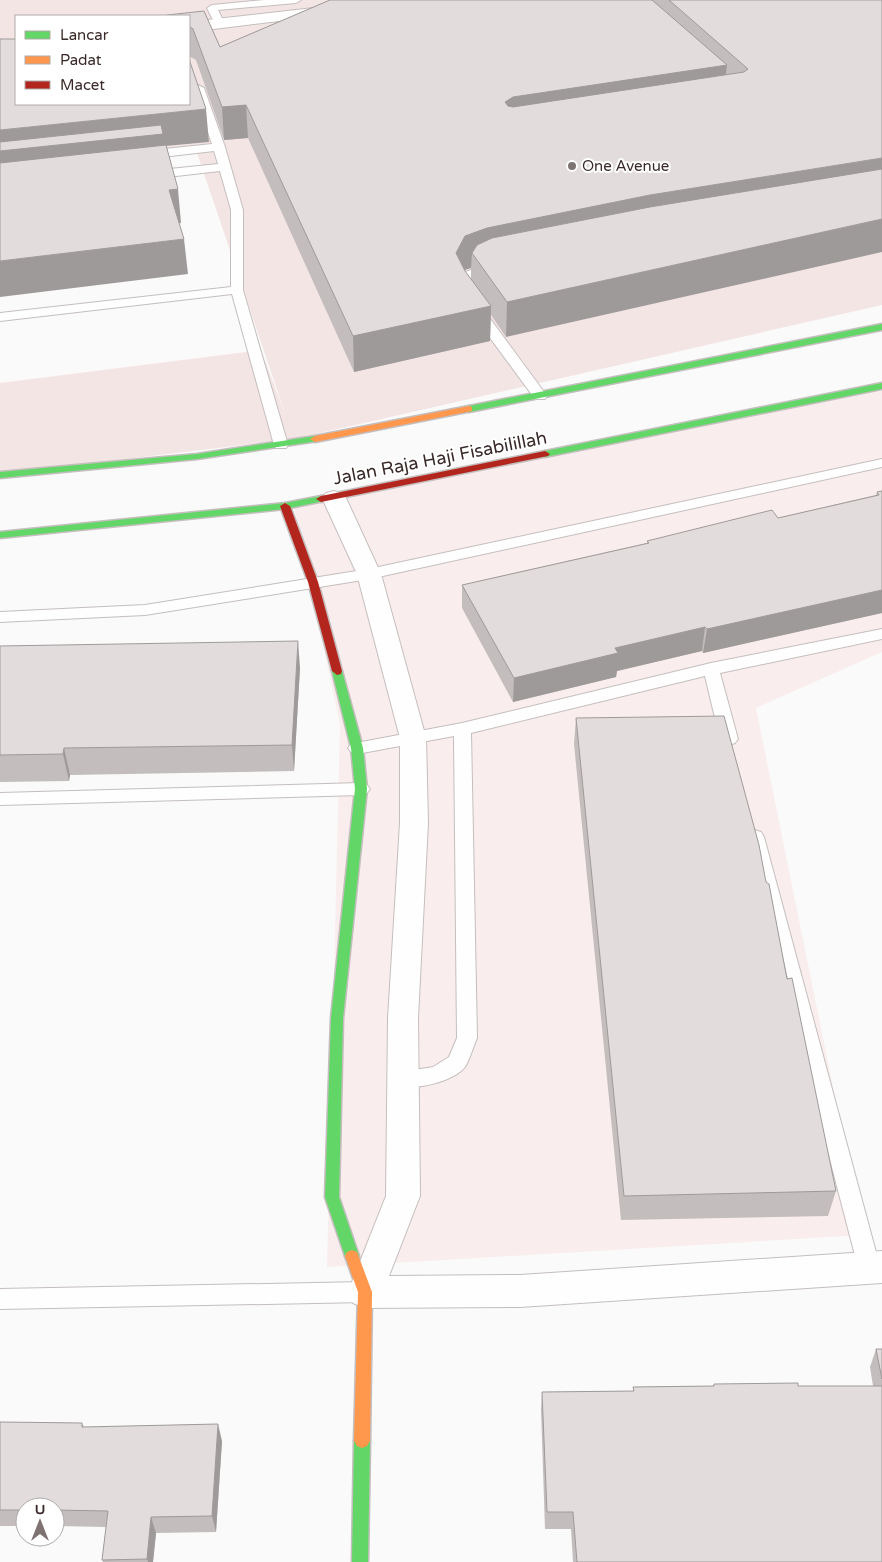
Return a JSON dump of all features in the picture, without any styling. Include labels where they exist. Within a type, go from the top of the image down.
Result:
[{"type":"main road","points":[[0,474],[109,466],[281,445],[540,396],[882,327]]},
{"type":"main road","name":"Jalan Raja Haji Fisabilillah","points":[[0,535],[285,506],[334,498],[882,386]]},
{"type":"main road","points":[[285,506],[313,582],[357,748],[361,789],[338,1018],[332,1197],[365,1292],[360,1562]]},
{"type":"street","points":[[190,27],[351,9]]},
{"type":"street","points":[[334,498],[368,574],[413,738],[414,823],[403,1018],[403,1196],[365,1292],[520,1291],[876,1267]]},
{"type":"lane","points":[[220,24],[212,8],[296,0]]},
{"type":"lane","points":[[195,78],[219,147],[237,210],[237,290],[281,445]]},
{"type":"lane","points":[[131,156],[219,147]]},
{"type":"lane","points":[[137,176],[224,167]]},
{"type":"lane","points":[[506,264],[487,268],[470,276],[463,287],[471,302],[540,396]]},
{"type":"lane","points":[[0,316],[237,290]]},
{"type":"lane","points":[[0,617],[145,610],[368,574],[882,464]]},
{"type":"lane","points":[[357,748],[462,730],[711,670],[882,634]]},
{"type":"lane","points":[[711,670],[734,756]]},
{"type":"lane","points":[[403,1079],[437,1075],[457,1062],[467,1038],[462,730]]},
{"type":"lane","points":[[0,799],[361,789]]},
{"type":"lane","points":[[752,824],[876,1267]]},
{"type":"lane","points":[[0,1298],[365,1292]]},
{"type":"shaded area","name":"One Avenue","points":[[0,0],[882,0],[882,305],[294,439],[0,474],[0,383],[261,350],[286,416],[195,147],[0,167]]},
{"type":"shaded area","points":[[882,391],[882,652],[756,708],[863,1235],[327,1267],[340,725],[293,502]]},
{"type":"building","name":"One Avenue","points":[[330,0],[652,0],[727,65],[513,97],[505,102],[508,106],[513,107],[744,72],[748,69],[669,0],[882,0],[882,158],[650,195],[487,228],[465,236],[456,253],[465,271],[491,306],[353,336],[246,105],[222,107],[193,29],[190,27],[190,15],[167,15],[204,11],[220,47]]},
{"type":"building","points":[[0,39],[15,39],[15,105],[190,105],[190,62],[206,109],[0,130]]},
{"type":"building","points":[[161,125],[163,134],[0,151],[0,142]]},
{"type":"building","points":[[166,145],[178,189],[169,190],[184,239],[0,261],[0,163]]},
{"type":"building","points":[[882,169],[882,219],[507,302],[472,253],[477,245],[492,238],[650,207]]},
{"type":"building","points":[[882,491],[882,590],[615,648],[618,653],[514,678],[462,585],[649,543],[647,541],[772,510],[778,518],[879,495],[877,492]]},
{"type":"building","points":[[298,641],[292,745],[64,748],[63,754],[0,755],[0,646]]},
{"type":"building","points":[[724,716],[759,845],[766,882],[769,884],[787,979],[792,978],[836,1191],[624,1196],[576,718]]},
{"type":"building","points":[[876,1349],[882,1349],[882,1379]]},
{"type":"building","points":[[798,1383],[798,1386],[882,1386],[882,1562],[577,1562],[573,1512],[547,1512],[542,1392],[634,1391],[633,1387]]},
{"type":"building","points":[[0,1422],[82,1423],[82,1427],[218,1424],[212,1516],[151,1517],[147,1559],[102,1560],[108,1511],[65,1510],[65,1497],[15,1497],[15,1510],[0,1510]]},
{"type":"traffic: fast","points":[[469,409],[882,327]]},
{"type":"traffic: fast","points":[[545,454],[882,386]]},
{"type":"traffic: fast","points":[[0,475],[197,456],[315,439]]},
{"type":"traffic: fast","points":[[0,535],[285,506],[321,499]]},
{"type":"traffic: fast","points":[[337,671],[357,748],[361,789],[337,1018],[332,1197],[352,1256]]},
{"type":"traffic: fast","points":[[360,1562],[362,1441]]},
{"type":"traffic: slow","points":[[315,439],[469,409]]},
{"type":"traffic: slow","points":[[352,1256],[365,1292],[362,1441]]},
{"type":"traffic: jam","points":[[321,499],[545,454]]},
{"type":"traffic: jam","points":[[285,506],[313,582],[337,671]]},
{"type":"place","name":"One Avenue","points":[[572,166]]}]
